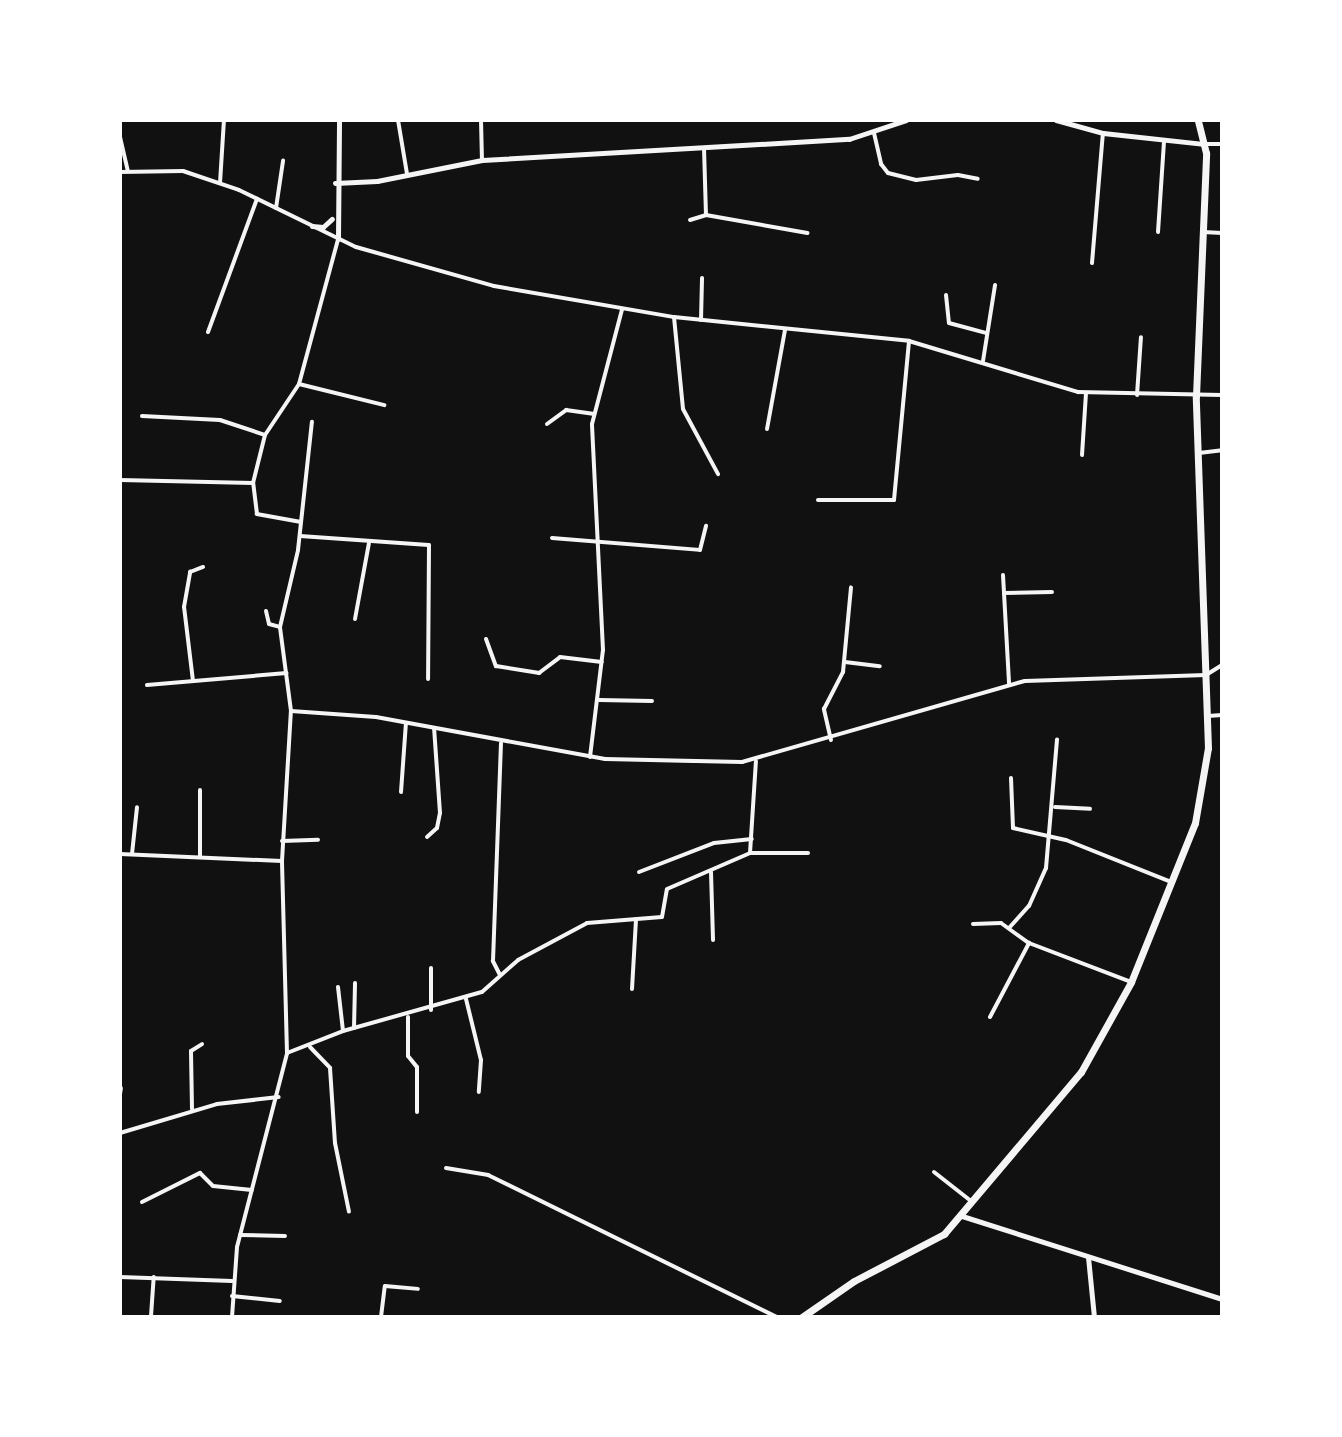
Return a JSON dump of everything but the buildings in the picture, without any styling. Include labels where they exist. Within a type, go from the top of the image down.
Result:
[{"type":"main road","points":[[802,1317],[854,1281],[937,1239],[962,1216],[1087,1063],[1131,982],[1173,883],[1205,785],[1207,716],[1196,396],[1205,144],[1198,120]]},
{"type":"street","points":[[220,183],[224,120]]},
{"type":"street","points":[[301,522],[257,514],[253,483],[265,435],[299,384],[338,238],[334,214],[334,183],[339,120]]},
{"type":"street","points":[[398,120],[407,174]]},
{"type":"street","points":[[481,120],[483,159]]},
{"type":"street","points":[[334,183],[407,174],[483,159],[704,148],[874,133],[906,120]]},
{"type":"street","points":[[1056,120],[1103,132],[1164,141],[1222,144]]},
{"type":"street","points":[[1092,263],[1103,132]]},
{"type":"street","points":[[874,133],[881,164],[888,173],[916,180],[958,175],[978,179]]},
{"type":"street","points":[[120,137],[128,171]]},
{"type":"street","points":[[1158,232],[1164,141]]},
{"type":"street","points":[[704,148],[706,215]]},
{"type":"street","points":[[276,208],[283,161]]},
{"type":"street","points":[[120,172],[176,170],[220,183],[338,238],[455,277],[674,317],[909,341],[1086,393],[1222,395]]},
{"type":"street","points":[[208,332],[257,199]]},
{"type":"street","points":[[312,226],[327,226],[334,214]]},
{"type":"street","points":[[690,220],[706,215],[807,233]]},
{"type":"street","points":[[1203,232],[1222,233]]},
{"type":"street","points":[[701,320],[702,278]]},
{"type":"street","points":[[983,361],[996,285]]},
{"type":"street","points":[[946,295],[947,321],[987,333]]},
{"type":"street","points":[[590,757],[602,662],[593,414],[622,309]]},
{"type":"street","points":[[674,317],[683,409],[718,474]]},
{"type":"street","points":[[767,429],[785,330]]},
{"type":"street","points":[[1137,395],[1141,337]]},
{"type":"street","points":[[818,500],[894,500],[909,341]]},
{"type":"street","points":[[299,384],[384,405]]},
{"type":"street","points":[[1082,455],[1086,393]]},
{"type":"street","points":[[548,424],[566,410],[593,414]]},
{"type":"street","points":[[142,416],[220,420],[265,435]]},
{"type":"street","points":[[232,1317],[232,1281],[240,1235],[279,1097],[287,1053],[282,841],[291,711],[280,627],[300,536],[312,423]]},
{"type":"street","points":[[1198,453],[1222,450]]},
{"type":"street","points":[[120,480],[253,483]]},
{"type":"street","points":[[552,538],[700,550],[706,526]]},
{"type":"street","points":[[300,536],[369,543],[424,543],[432,549],[428,680]]},
{"type":"street","points":[[355,620],[369,543]]},
{"type":"street","points":[[193,681],[184,607],[190,572],[202,567]]},
{"type":"street","points":[[1003,575],[1010,684]]},
{"type":"street","points":[[831,740],[825,700],[845,662],[851,587]]},
{"type":"street","points":[[1004,593],[1052,592]]},
{"type":"street","points":[[266,611],[269,624],[280,627]]},
{"type":"street","points":[[486,639],[496,666],[539,673],[560,657],[602,662]]},
{"type":"street","points":[[845,662],[880,666]]},
{"type":"street","points":[[291,711],[339,712],[501,743],[590,757],[756,761],[1010,684],[1053,677],[1206,675],[1222,665]]},
{"type":"street","points":[[147,685],[285,673]]},
{"type":"street","points":[[599,700],[652,701]]},
{"type":"street","points":[[1207,716],[1222,715]]},
{"type":"street","points":[[401,792],[406,723]]},
{"type":"street","points":[[427,837],[437,828],[441,813],[434,729]]},
{"type":"street","points":[[1009,928],[1040,885],[1052,836],[1057,739]]},
{"type":"street","points":[[500,975],[494,960],[501,743]]},
{"type":"street","points":[[750,853],[756,761]]},
{"type":"street","points":[[1011,778],[1011,824],[1052,836],[1173,883]]},
{"type":"street","points":[[200,790],[200,856]]},
{"type":"street","points":[[132,855],[137,807]]},
{"type":"street","points":[[1055,807],[1090,809]]},
{"type":"street","points":[[639,872],[714,843],[752,839]]},
{"type":"street","points":[[282,841],[318,840]]},
{"type":"street","points":[[287,1053],[310,1047],[343,1031],[408,1017],[466,999],[576,928],[662,917],[667,889],[711,872],[750,853],[808,853]]},
{"type":"street","points":[[120,854],[282,861]]},
{"type":"street","points":[[711,872],[713,940]]},
{"type":"street","points":[[632,989],[636,919]]},
{"type":"street","points":[[973,924],[995,921],[1029,943],[1131,982]]},
{"type":"street","points":[[990,1017],[1029,943]]},
{"type":"street","points":[[431,968],[431,1010]]},
{"type":"street","points":[[354,1028],[356,983]]},
{"type":"street","points":[[338,987],[343,1031]]},
{"type":"street","points":[[466,999],[481,1060],[479,1092]]},
{"type":"street","points":[[408,1017],[408,1056],[417,1067],[417,1113]]},
{"type":"street","points":[[192,1109],[191,1051],[202,1044]]},
{"type":"street","points":[[310,1047],[331,1073],[335,1143],[349,1212]]},
{"type":"street","points":[[120,1134],[192,1109],[279,1097]]},
{"type":"street","points":[[446,1168],[488,1175],[777,1317]]},
{"type":"street","points":[[934,1172],[972,1202]]},
{"type":"street","points":[[142,1202],[200,1173],[213,1186],[252,1190]]},
{"type":"street","points":[[962,1216],[1222,1299]]},
{"type":"street","points":[[240,1235],[285,1236]]},
{"type":"street","points":[[1088,1257],[1094,1317]]},
{"type":"street","points":[[120,1277],[232,1281]]},
{"type":"street","points":[[151,1316],[154,1277]]},
{"type":"street","points":[[381,1317],[385,1286],[418,1289]]},
{"type":"street","points":[[232,1296],[280,1301]]}]
